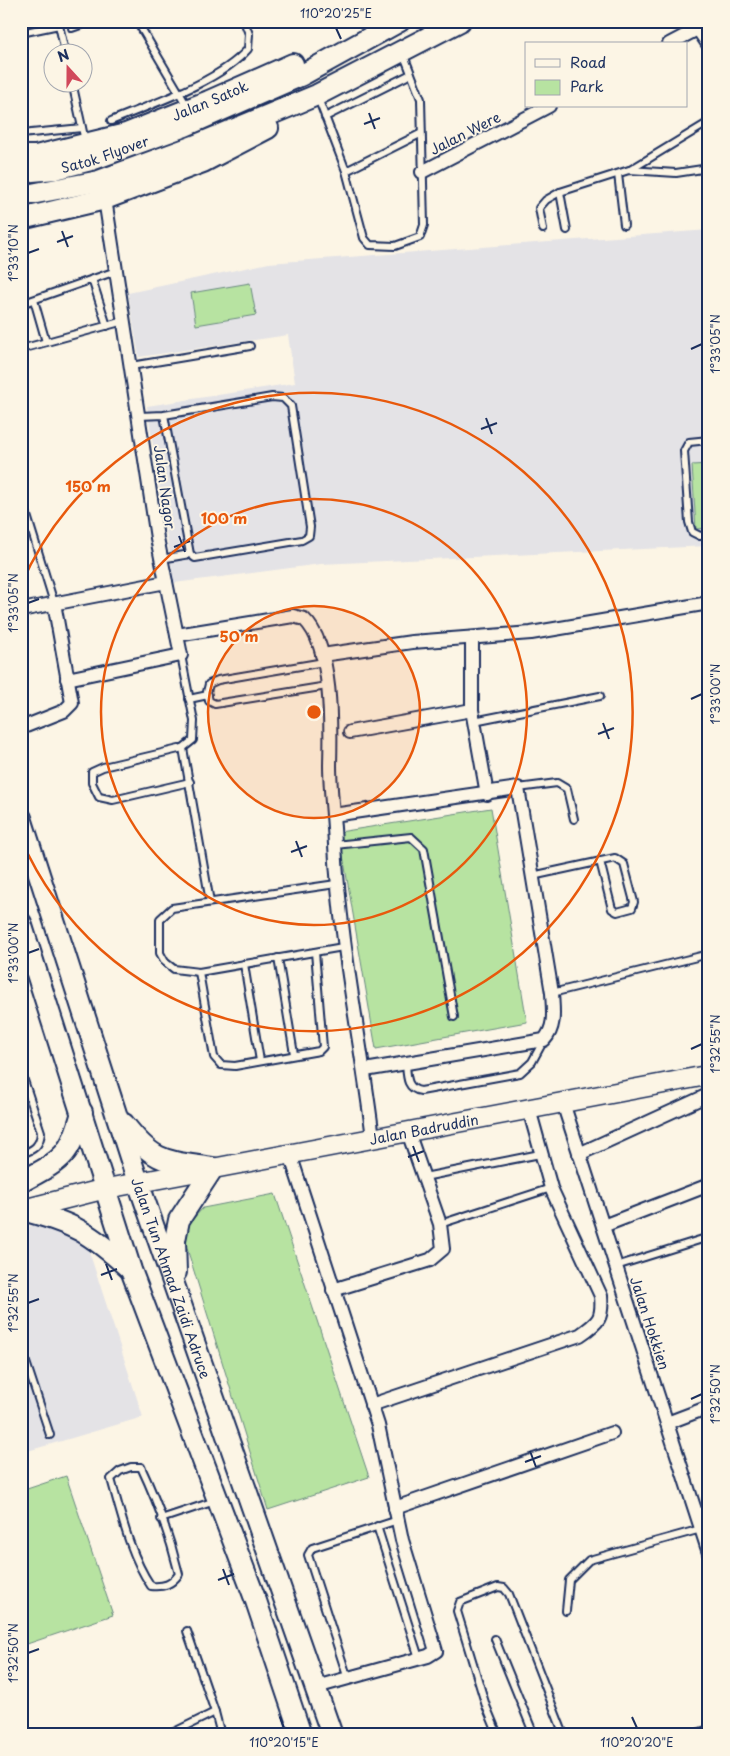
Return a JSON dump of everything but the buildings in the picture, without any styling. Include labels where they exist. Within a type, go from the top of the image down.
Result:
[{"type":"main road","name":"Jalan Satok","points":[[21,156],[36,156],[84,136],[126,134],[390,21]]},
{"type":"main road","name":"Jalan Satok","points":[[185,109],[302,75],[400,21]]},
{"type":"main road","points":[[21,196],[99,181],[194,146],[317,94],[460,21]]},
{"type":"main road","points":[[21,219],[105,199],[203,162],[268,128],[317,94]]},
{"type":"main road","name":"Satok Flyover","points":[[21,172],[55,169],[91,160],[185,109]]},
{"type":"main road","name":"Jalan Tun Ahmad Zaidi Adruce","points":[[21,818],[138,1182],[332,1735]]},
{"type":"main road","points":[[22,927],[29,970],[82,1112],[104,1189],[131,1270],[218,1500],[301,1735]]},
{"type":"main road","name":"Jalan Badruddin","points":[[22,1210],[138,1182],[706,1076]]},
{"type":"main road","points":[[21,1182],[51,1167],[66,1154],[75,1138],[82,1112]]},
{"type":"main road","points":[[115,1113],[147,1151],[165,1161],[213,1168],[179,1220],[175,1240],[176,1288]]},
{"type":"main road","points":[[22,1210],[58,1219],[78,1228],[98,1240],[131,1270]]},
{"type":"street","points":[[673,42],[709,23]]},
{"type":"street","name":"Jalan Were","points":[[422,172],[545,108]]},
{"type":"street","name":"Jalan Nagor","points":[[105,199],[162,559],[181,655]]},
{"type":"street","points":[[21,610],[166,582]]},
{"type":"street","points":[[21,728],[64,711],[72,703],[54,603]]},
{"type":"street","points":[[323,658],[412,642],[472,639],[531,633],[709,603]]},
{"type":"street","points":[[177,635],[293,616],[304,619],[311,625],[317,637],[323,658],[331,719],[336,884],[344,947],[365,1070],[373,1138]]},
{"type":"street","points":[[472,639],[472,715],[487,794]]},
{"type":"street","points":[[67,679],[181,655]]},
{"type":"street","points":[[350,732],[472,715]]},
{"type":"street","points":[[333,815],[518,788],[552,993],[554,1019],[551,1033],[544,1040],[365,1070]]},
{"type":"street","points":[[580,1154],[709,1096],[706,1076]]},
{"type":"street","name":"Jalan Hokkien","points":[[563,1103],[709,1553]]},
{"type":"street","points":[[371,1405],[580,1334],[596,1324],[602,1312],[601,1296],[551,1188],[529,1109]]},
{"type":"street","points":[[333,1290],[430,1260],[443,1249],[440,1224],[408,1132]]},
{"type":"street","points":[[290,1154],[378,1424],[397,1514],[435,1642],[436,1651],[419,1658],[316,1687]]},
{"type":"street","points":[[602,1226],[709,1185]]},
{"type":"street","points":[[667,1423],[709,1407]]},
{"type":"street","points":[[397,1514],[612,1434]]},
{"type":"lane","points":[[72,28],[92,21]]},
{"type":"lane","points":[[137,21],[185,109]]},
{"type":"lane","points":[[111,121],[185,109],[248,49],[249,34],[244,21]]},
{"type":"lane","points":[[21,33],[59,25],[63,42]]},
{"type":"lane","points":[[695,30],[709,51]]},
{"type":"lane","name":"Jalan Were","points":[[346,171],[420,134],[421,99],[402,52]]},
{"type":"lane","points":[[326,117],[411,74]]},
{"type":"lane","points":[[21,134],[84,136],[74,92]]},
{"type":"lane","points":[[317,94],[346,171],[364,238],[370,245],[394,246],[420,237],[424,225],[420,134]]},
{"type":"lane","points":[[544,229],[539,208],[546,200],[560,192],[629,170],[709,122]]},
{"type":"lane","points":[[629,170],[676,173],[709,168]]},
{"type":"lane","points":[[618,174],[624,226]]},
{"type":"lane","points":[[560,192],[567,230]]},
{"type":"lane","points":[[21,304],[116,271]]},
{"type":"lane","points":[[92,279],[107,326]]},
{"type":"lane","points":[[34,300],[46,342]]},
{"type":"lane","points":[[21,349],[124,321]]},
{"type":"lane","points":[[131,366],[250,346]]},
{"type":"lane","points":[[139,416],[164,415],[272,397],[283,398],[291,406],[310,527],[309,536],[302,540],[195,558],[190,554],[164,415]]},
{"type":"lane","points":[[709,440],[689,442],[684,451],[688,517],[692,532],[700,536],[709,535]]},
{"type":"lane","points":[[21,496],[54,603]]},
{"type":"lane","points":[[162,559],[190,554]]},
{"type":"lane","name":"Jalan Nagor","points":[[181,655],[194,721],[193,740],[184,748]]},
{"type":"lane","points":[[323,658],[218,680],[209,684],[208,695],[209,701],[215,704],[327,686]]},
{"type":"lane","points":[[189,699],[208,695]]},
{"type":"lane","points":[[472,715],[600,696]]},
{"type":"lane","points":[[190,782],[113,800],[98,797],[92,783],[92,772],[103,767],[184,748],[190,782],[210,902]]},
{"type":"lane","points":[[518,788],[557,783],[568,789],[574,819]]},
{"type":"lane","points":[[335,845],[411,837],[424,849],[454,1017]]},
{"type":"lane","points":[[532,876],[600,861],[615,858],[624,864],[634,902],[632,908],[617,912],[612,909],[600,861]]},
{"type":"lane","points":[[336,884],[172,908],[160,919],[160,953],[165,962],[174,969],[199,972],[344,947]]},
{"type":"lane","points":[[199,972],[214,1057],[221,1065],[235,1066],[319,1051],[324,1042],[315,952]]},
{"type":"lane","points":[[552,993],[709,954]]},
{"type":"lane","points":[[278,958],[294,1054]]},
{"type":"lane","points":[[244,964],[260,1061]]},
{"type":"lane","points":[[406,1064],[408,1083],[414,1090],[421,1091],[520,1073],[532,1062],[544,1040]]},
{"type":"lane","points":[[21,1071],[41,1132],[40,1141],[36,1147],[21,1154]]},
{"type":"lane","points":[[424,1178],[540,1154]]},
{"type":"lane","points":[[440,1224],[551,1188]]},
{"type":"lane","points":[[616,1266],[709,1237]]},
{"type":"lane","points":[[21,1347],[50,1434]]},
{"type":"lane","points":[[142,1467],[162,1518],[179,1574],[174,1582],[163,1587],[151,1586],[142,1572],[111,1478],[120,1470],[142,1467]]},
{"type":"lane","points":[[162,1518],[218,1500]]},
{"type":"lane","points":[[348,1679],[308,1555],[312,1548],[377,1526],[397,1514]]},
{"type":"lane","points":[[377,1526],[419,1658]]},
{"type":"lane","points":[[566,1611],[569,1580],[589,1560],[701,1528]]},
{"type":"lane","points":[[498,1735],[486,1706],[457,1611],[460,1602],[498,1587],[504,1588],[509,1594],[564,1735]]},
{"type":"lane","points":[[187,1631],[221,1735]]},
{"type":"lane","points":[[495,1639],[534,1735]]},
{"type":"lane","points":[[168,1735],[215,1712]]},
{"type":"lane","points":[[691,1735],[709,1729]]},
{"type":"shaded area","points":[[709,230],[709,546],[321,564],[174,583],[147,406],[295,383],[288,335],[139,357],[128,293],[269,263]]},
{"type":"shaded area","points":[[42,1223],[87,1245],[143,1417],[21,1453],[21,1228]]},
{"type":"green space","points":[[250,283],[256,315],[196,325],[191,293]]},
{"type":"green space","points":[[709,464],[709,528],[696,529],[692,465]]},
{"type":"green space","points":[[491,808],[527,1022],[376,1049],[339,832]]},
{"type":"green space","points":[[275,1194],[369,1477],[268,1510],[185,1242],[190,1222],[203,1208]]},
{"type":"green space","points":[[66,1476],[113,1615],[21,1646],[21,1491]]}]
